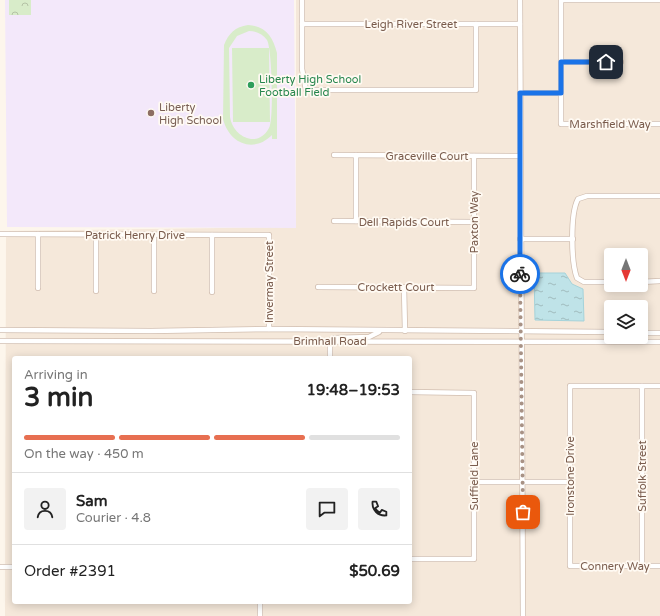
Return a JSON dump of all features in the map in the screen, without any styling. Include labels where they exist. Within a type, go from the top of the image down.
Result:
[{"type":"street","points":[[302,0],[302,69],[306,90],[476,90],[476,24]]},
{"type":"street","points":[[520,0],[523,616]]},
{"type":"street","points":[[520,93],[561,93],[561,0],[660,0]]},
{"type":"street","name":"Leigh River Street","points":[[302,24],[520,24]]},
{"type":"street","points":[[561,62],[621,62]]},
{"type":"street","name":"Marshfield Way","points":[[561,93],[561,124],[660,124]]},
{"type":"street","name":"Graceville Court","points":[[334,156],[520,156]]},
{"type":"street","points":[[356,156],[356,221]]},
{"type":"street","name":"Paxton Way","points":[[474,156],[474,288]]},
{"type":"street","points":[[604,282],[584,282],[577,278],[574,270],[574,206],[578,199],[587,196],[660,196]]},
{"type":"street","name":"Dell Rapids Court","points":[[334,221],[474,222]]},
{"type":"street","name":"Patrick Henry Drive","points":[[0,234],[269,235]]},
{"type":"street","points":[[38,234],[38,288]]},
{"type":"street","points":[[96,234],[96,290]]},
{"type":"street","points":[[154,235],[154,292]]},
{"type":"street","points":[[212,235],[212,292]]},
{"type":"street","name":"Invermay Street","points":[[269,235],[269,329]]},
{"type":"street","points":[[520,239],[573,239]]},
{"type":"street","points":[[648,282],[660,282]]},
{"type":"street","name":"Crockett Court","points":[[318,287],[474,288]]},
{"type":"street","points":[[404,288],[405,331]]},
{"type":"street","name":"Brimhall Road","points":[[0,330],[151,331],[269,329],[604,332]]},
{"type":"street","points":[[330,356],[330,341],[342,337],[369,337],[381,331]]},
{"type":"street","points":[[648,333],[660,333]]},
{"type":"street","name":"Brimhall Road","points":[[0,341],[660,342]]},
{"type":"street","name":"Ironstone Drive","points":[[570,566],[570,386],[642,386]]},
{"type":"street","points":[[642,386],[660,386]]},
{"type":"street","name":"Suffolk Street","points":[[642,386],[642,566]]},
{"type":"street","name":"Suffield Lane","points":[[412,392],[474,393],[474,559],[412,559]]},
{"type":"street","points":[[474,482],[570,482]]},
{"type":"street","name":"Connery Way","points":[[570,566],[660,566]]},
{"type":"street","points":[[0,567],[12,567]]},
{"type":"street","points":[[260,604],[260,616]]},
{"type":"shaded area","name":"Liberty High School","points":[[5,0],[294,0],[296,228],[7,227]]},
{"type":"shaded area","points":[[296,0],[660,0],[660,616],[5,616],[6,231],[296,227]]},
{"type":"green space","points":[[9,0],[31,0],[31,15],[9,15]]},
{"type":"green space","points":[[248,25],[260,28],[268,33],[277,53],[277,139],[272,139],[272,135],[265,141],[250,145],[236,140],[226,127],[223,119],[224,45],[233,31],[239,27]],"holes":[[[249,31],[257,32],[267,40],[269,46],[272,84],[272,112],[269,128],[259,138],[253,139],[246,138],[241,135],[232,124],[230,117],[229,48],[237,36]]]},
{"type":"green space","name":"Liberty High School Football Field","points":[[232,48],[269,48],[270,122],[233,122]]},
{"type":"water","points":[[534,273],[565,273],[572,284],[583,289],[584,321],[535,320]]},
{"type":"way so far","points":[[520,274],[523,512]]},
{"type":"place","name":"Liberty High School Football Field","points":[[251,85]]},
{"type":"place","name":"Liberty High School","points":[[151,113]]},
{"type":"route","points":[[520,274],[520,93],[561,93],[561,62],[606,62]]}]
